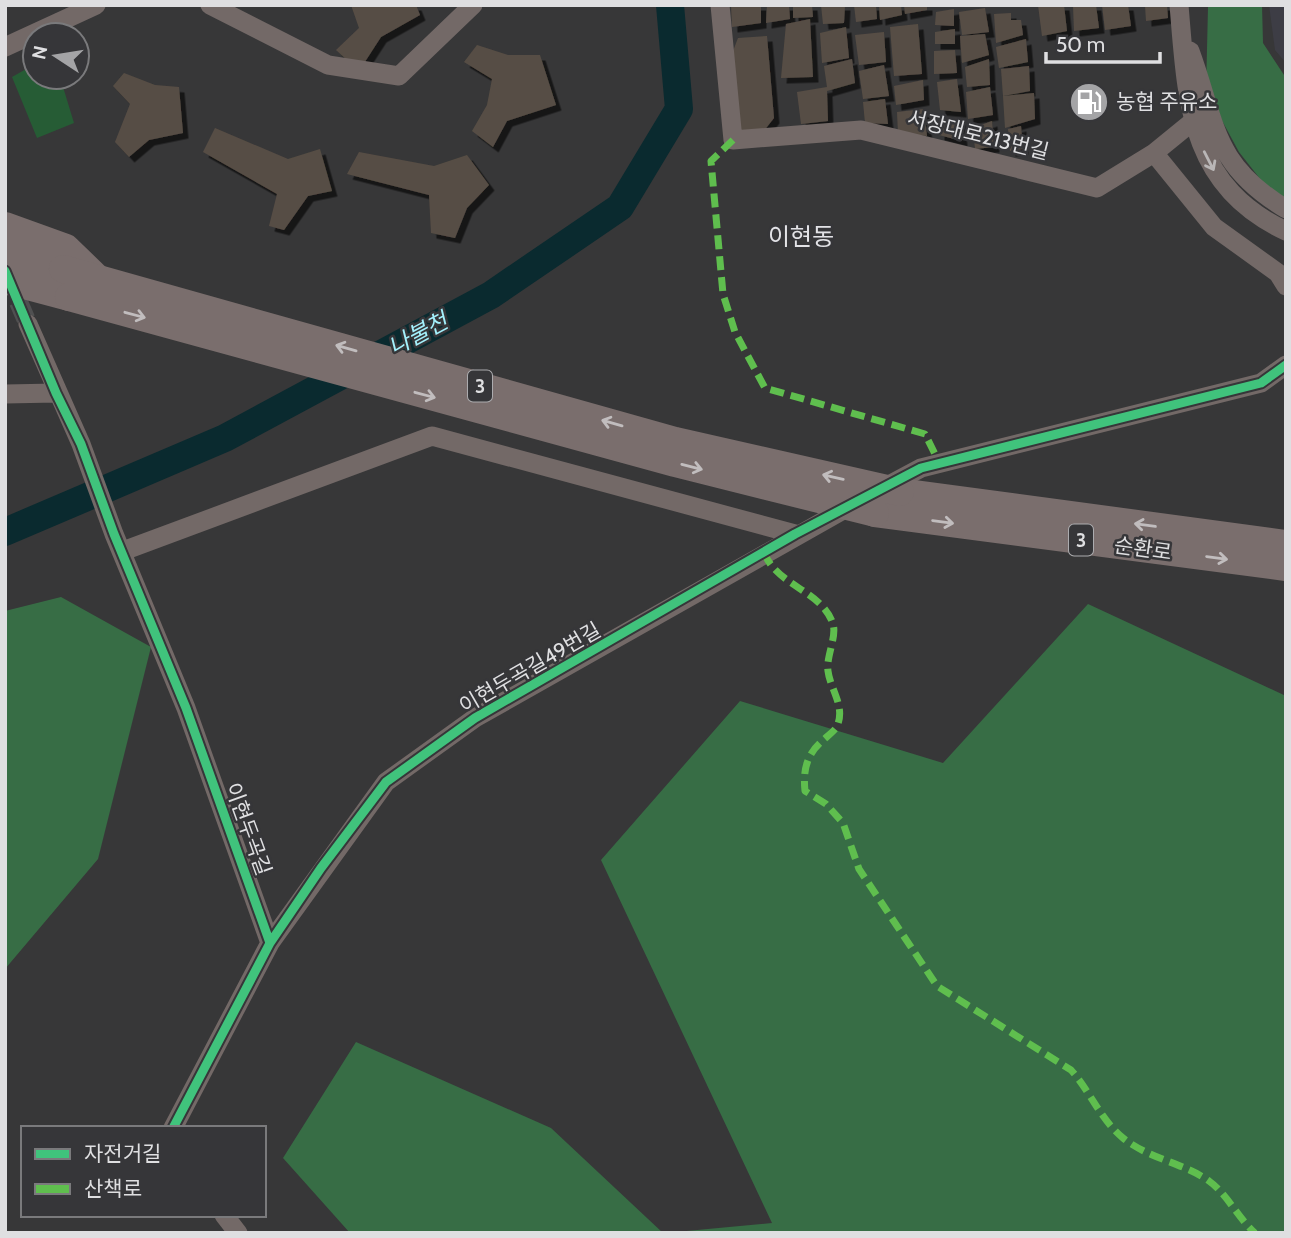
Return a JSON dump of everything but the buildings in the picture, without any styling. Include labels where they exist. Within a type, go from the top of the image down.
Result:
[{"type":"highway","points":[[5,226],[59,261]]},
{"type":"highway","points":[[5,238],[59,261]]},
{"type":"highway","points":[[5,253],[59,261]]},
{"type":"highway","name":"순환로","points":[[59,261],[99,279],[675,441],[900,492],[1286,544]]},
{"type":"highway","points":[[5,280],[69,297]]},
{"type":"highway","points":[[5,297],[36,303],[69,297]]},
{"type":"highway","name":"순환로","points":[[69,297],[675,463],[875,513],[1286,567]]},
{"type":"street","points":[[5,47],[96,5]]},
{"type":"street","points":[[209,5],[328,65],[398,76],[473,5]]},
{"type":"street","name":"서장대로213번길","points":[[720,5],[733,140],[861,130],[1097,188],[1154,153],[1192,122]]},
{"type":"street","points":[[1180,14],[1192,122],[1211,167],[1233,196],[1265,221],[1286,231]]},
{"type":"street","points":[[1180,14],[1213,126],[1231,164],[1259,193],[1286,209]]},
{"type":"street","points":[[1154,153],[1214,227],[1278,273],[1286,286]]},
{"type":"street","points":[[5,394],[56,393],[28,324]]},
{"type":"street","name":"이현두곡길49번길","points":[[270,943],[386,782],[475,718],[796,534],[921,468],[1261,383],[1286,365]]},
{"type":"street","name":"이현두곡길","points":[[56,393],[81,444],[186,708],[270,943]]},
{"type":"street","points":[[118,542],[432,436],[796,534]]},
{"type":"street","points":[[174,1126],[270,943]]},
{"type":"street","points":[[226,1217],[238,1233]]},
{"type":"shaded area","points":[[1269,5],[1286,5],[1286,63],[1275,50]]},
{"type":"green space","points":[[1262,5],[1263,43],[1286,78],[1286,202],[1261,180],[1239,152],[1206,91],[1208,7]]},
{"type":"green space","points":[[21,72],[21,91],[64,91],[74,123],[37,138],[12,77]]},
{"type":"green space","points":[[61,597],[151,647],[98,859],[5,969],[5,611]]},
{"type":"green space","points":[[1088,604],[1286,696],[1286,1233],[665,1233],[772,1223],[601,860],[740,701],[943,763]]},
{"type":"green space","points":[[356,1042],[551,1128],[663,1233],[350,1233],[283,1158]]},
{"type":"waterway","name":"나불천","points":[[5,532],[225,438],[491,295],[620,207],[679,109],[670,5]]},
{"type":"tunnel","points":[[7,275],[28,324]]},
{"type":"marked path","points":[[733,140],[711,161],[723,294],[735,332],[765,388],[925,434],[940,464]]},
{"type":"marked path","points":[[764,552],[778,573],[819,603],[834,629],[828,671],[839,706],[839,721],[836,728],[815,748],[809,759],[805,771],[805,791],[826,804],[843,823],[859,869],[937,986],[1071,1070],[1108,1122],[1123,1138],[1144,1151],[1209,1181],[1255,1233]]},
{"type":"cycle path","points":[[5,271],[56,393],[81,444],[114,534],[186,708],[270,943]]},
{"type":"cycle path","points":[[174,1126],[270,943],[321,868],[386,782],[475,718],[795,534],[921,468],[1261,383],[1286,365]]},
{"type":"place","name":"농협 주유소","points":[[1089,102]]},
{"type":"district","name":"이현동","points":[[801,237]]}]
